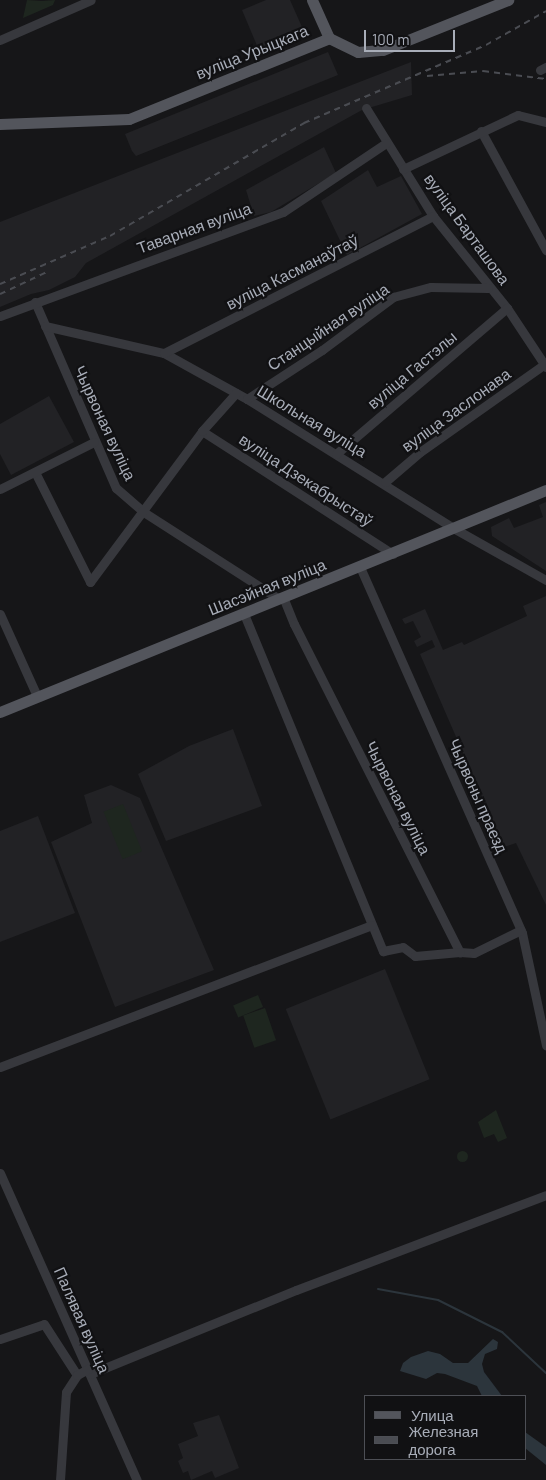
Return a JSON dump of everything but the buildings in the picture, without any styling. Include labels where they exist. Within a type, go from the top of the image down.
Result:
[{"type":"main road","points":[[312,0],[330,38]]},
{"type":"main road","name":"вуліца Урыцкага","points":[[0,124],[129,119],[330,38],[358,52],[383,50],[508,0]]},
{"type":"main road","name":"Шасэйная вуліца","points":[[0,712],[456,529],[546,490]]},
{"type":"street","points":[[0,40],[91,0]]},
{"type":"street","name":"вуліца Барташова","points":[[366,108],[433,216],[488,288],[507,308],[546,365]]},
{"type":"street","points":[[403,169],[518,115],[546,122]]},
{"type":"street","points":[[481,131],[546,250]]},
{"type":"street","name":"Таварная вуліца","points":[[0,316],[283,212],[386,143]]},
{"type":"street","name":"вуліца Касманаўтаў","points":[[164,354],[433,216]]},
{"type":"street","name":"Станцыйная вуліца","points":[[247,398],[322,350],[393,297],[431,287],[488,288]]},
{"type":"street","name":"Чырвоная вуліца","points":[[35,302],[94,442],[116,488],[142,511],[281,598],[460,952]]},
{"type":"street","name":"вуліца Гастэлы","points":[[336,454],[507,308]]},
{"type":"street","name":"Школьная вуліца","points":[[45,326],[164,354],[247,398],[336,454],[385,482],[456,529],[546,580]]},
{"type":"street","name":"вуліца Заслонава","points":[[385,482],[420,452],[546,365]]},
{"type":"street","points":[[35,472],[90,582],[202,431],[236,392]]},
{"type":"street","name":"вуліца Дзекабрыстаў","points":[[202,431],[393,554]]},
{"type":"street","points":[[0,489],[94,442]]},
{"type":"street","name":"Чырвоны праезд","points":[[360,567],[521,930],[546,1045]]},
{"type":"street","points":[[0,614],[37,696]]},
{"type":"street","points":[[244,614],[383,951],[403,947],[415,956],[460,952],[474,953],[521,930]]},
{"type":"street","points":[[0,1067],[372,925]]},
{"type":"street","name":"Палявая вуліца","points":[[0,1173],[137,1480]]},
{"type":"street","points":[[60,1480],[66,1392],[77,1374],[546,1194]]},
{"type":"street","points":[[0,1339],[44,1324],[77,1374]]},
{"type":"shaded area","points":[[27,0],[55,0],[53,5],[23,18]]},
{"type":"shaded area","points":[[266,0],[290,0],[306,36],[261,55],[242,10]]},
{"type":"shaded area","points":[[328,52],[338,75],[136,156],[132,151],[125,134]]},
{"type":"shaded area","points":[[411,62],[412,95],[362,110],[86,263],[75,277],[49,290],[31,294],[0,307],[0,222]]},
{"type":"shaded area","points":[[324,147],[336,173],[271,212],[254,216],[246,190]]},
{"type":"shaded area","points":[[368,170],[377,187],[401,176],[422,214],[347,255],[321,201]]},
{"type":"shaded area","points":[[49,396],[74,442],[11,475],[0,454],[0,424]]},
{"type":"shaded area","points":[[546,502],[546,571],[492,536],[491,527],[509,518],[514,528],[543,517],[539,505]]},
{"type":"shaded area","points":[[546,596],[546,905],[516,843],[504,847],[420,654],[435,647],[432,640],[417,647],[414,641],[421,637],[413,621],[405,624],[402,619],[425,609],[443,650],[462,642],[464,645],[527,616],[523,606]]},
{"type":"shaded area","points":[[233,729],[262,806],[166,841],[138,774],[189,746]]},
{"type":"shaded area","points":[[111,785],[140,798],[214,970],[115,1007],[51,842],[92,823],[84,795]]},
{"type":"shaded area","points":[[123,804],[142,851],[123,859],[104,812]]},
{"type":"shaded area","points":[[38,816],[75,913],[0,942],[0,831]]},
{"type":"shaded area","points":[[385,969],[430,1079],[330,1119],[286,1009]]},
{"type":"shaded area","points":[[258,995],[263,1007],[238,1018],[233,1006]]},
{"type":"shaded area","points":[[265,1008],[276,1040],[254,1048],[243,1015]]},
{"type":"shaded area","points":[[496,1110],[507,1138],[498,1142],[494,1134],[484,1138],[478,1122]]},
{"type":"shaded area","points":[[460,1151],[464,1151],[467,1156],[466,1160],[460,1161],[457,1158],[457,1154]]},
{"type":"shaded area","points":[[493,1339],[498,1342],[497,1349],[485,1354],[482,1364],[484,1372],[501,1395],[482,1395],[477,1386],[445,1374],[437,1373],[426,1379],[400,1371],[403,1363],[411,1357],[428,1351],[440,1354],[453,1363],[468,1363]]},
{"type":"shaded area","points":[[219,1415],[239,1468],[215,1478],[212,1471],[191,1480],[188,1471],[183,1473],[178,1461],[183,1458],[178,1444],[198,1436],[193,1423]]},
{"type":"shaded area","points":[[526,1433],[546,1447],[546,1465],[526,1449]]},
{"type":"waterway","points":[[378,1289],[438,1300],[502,1332],[546,1373]]},
{"type":"railway","points":[[0,284],[110,236],[304,123],[486,45],[546,11]]},
{"type":"railway","points":[[427,76],[483,71],[546,79]]},
{"type":"railway","points":[[0,294],[47,272]]}]
